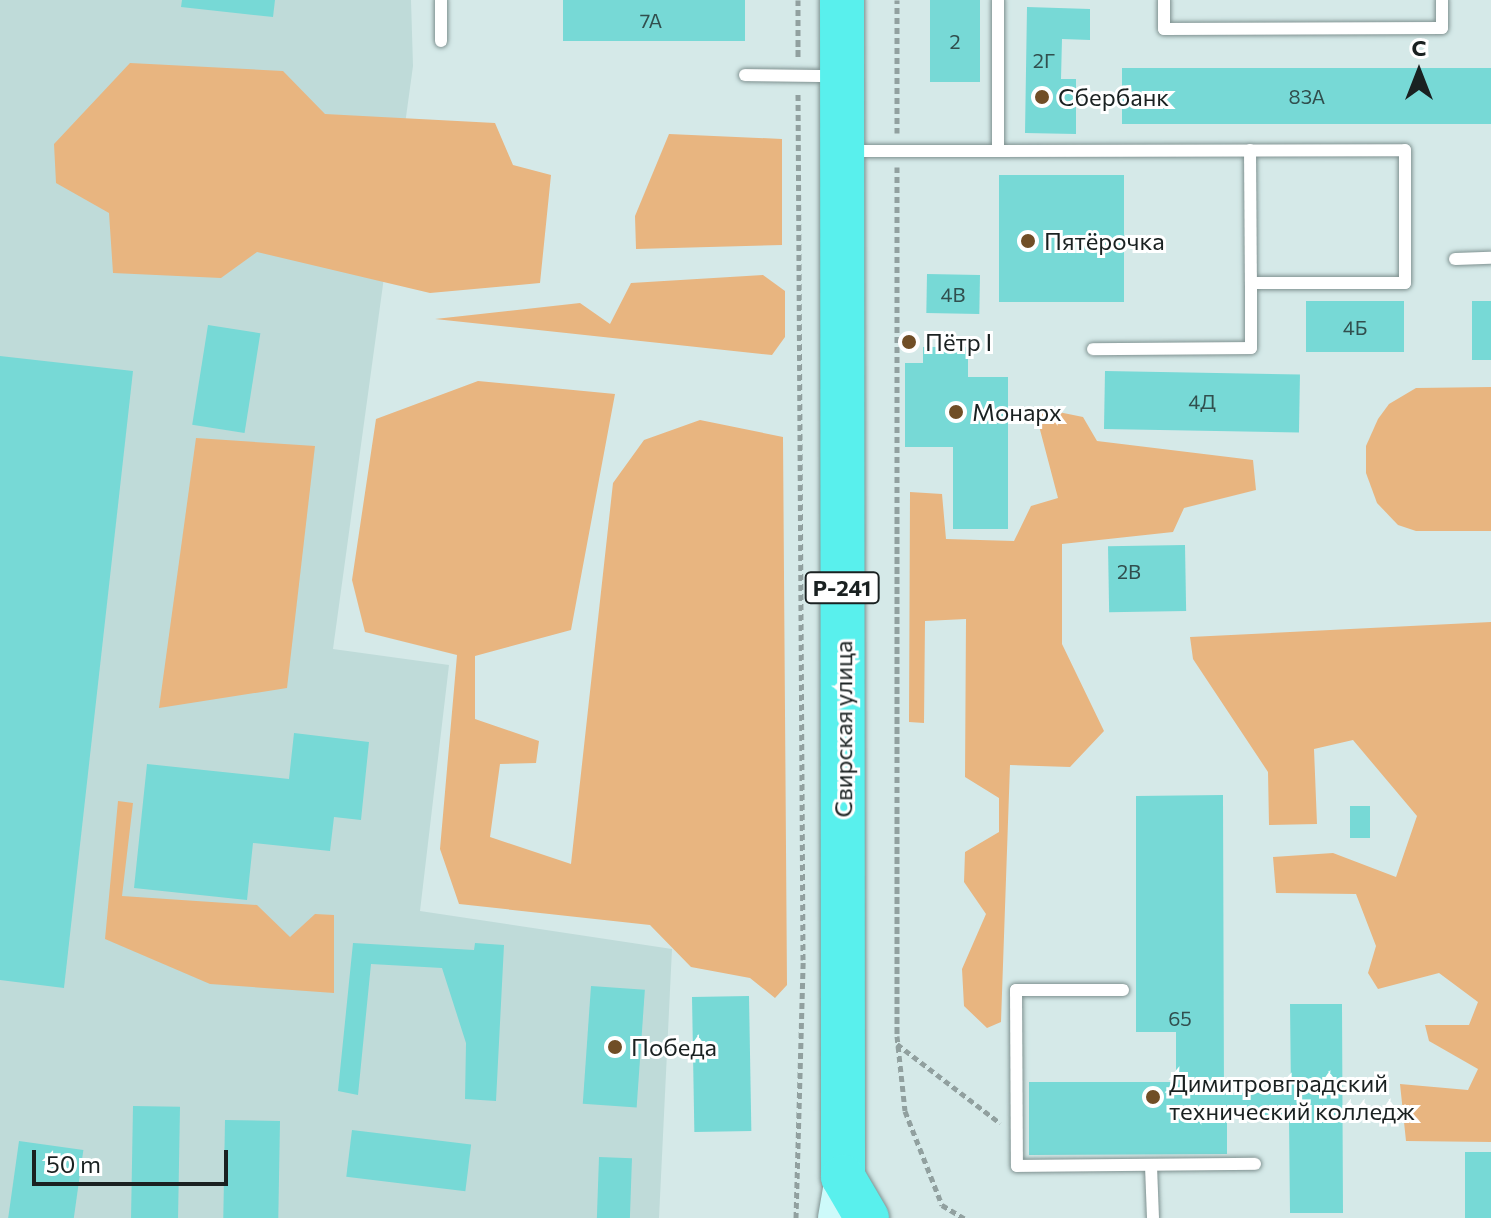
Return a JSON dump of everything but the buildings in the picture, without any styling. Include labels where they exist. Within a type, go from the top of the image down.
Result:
[{"type":"highway","name":"Свирская улица","points":[[839,1198],[842,0]]},
{"type":"highway","name":"Р-241","points":[[839,1198],[867,1218]]},
{"type":"lane","points":[[441,0],[441,41]]},
{"type":"lane","points":[[998,0],[998,151]]},
{"type":"lane","points":[[1164,0],[1164,29],[1442,28],[1442,0]]},
{"type":"lane","points":[[745,75],[842,76]]},
{"type":"lane","points":[[1093,349],[1251,348],[1250,150]]},
{"type":"lane","points":[[842,151],[1405,150],[1405,283],[1251,283]]},
{"type":"lane","points":[[1455,259],[1491,258]]},
{"type":"lane","points":[[1123,990],[1016,990],[1017,1166],[1255,1164]]},
{"type":"lane","points":[[1151,1166],[1153,1218]]},
{"type":"path","points":[[796,1218],[803,960],[798,0]]},
{"type":"path","points":[[897,0],[897,1044],[905,1111],[942,1205],[964,1218]]},
{"type":"path","points":[[897,1044],[1017,1135]]},
{"type":"shaded area","points":[[0,0],[411,0],[413,66],[333,649],[449,665],[420,911],[672,949],[659,1218],[0,1218]]},
{"type":"shaded area","points":[[130,63],[283,71],[325,114],[495,123],[513,165],[551,175],[540,283],[430,293],[257,252],[221,278],[113,273],[109,213],[56,183],[54,144]]},
{"type":"shaded area","points":[[669,134],[782,139],[782,245],[636,249],[635,216]]},
{"type":"shaded area","points":[[763,275],[785,291],[785,337],[772,355],[435,319],[580,303],[610,324],[631,283]]},
{"type":"shaded area","points":[[478,381],[615,394],[571,630],[475,656],[475,719],[539,741],[536,763],[500,764],[490,837],[571,864],[613,483],[644,440],[700,420],[783,437],[787,985],[775,998],[750,978],[691,967],[650,925],[459,904],[440,849],[457,655],[365,632],[352,580],[376,419]]},
{"type":"shaded area","points":[[1491,387],[1491,531],[1416,531],[1398,525],[1377,503],[1366,473],[1366,446],[1378,419],[1389,404],[1416,388]]},
{"type":"shaded area","points":[[1034,407],[1083,417],[1097,441],[1253,460],[1256,490],[1184,508],[1173,532],[1062,544],[1062,644],[1104,731],[1070,767],[1010,765],[1001,1022],[987,1028],[964,1006],[962,969],[986,914],[964,882],[965,852],[999,832],[999,798],[965,777],[966,619],[925,621],[924,723],[909,722],[910,492],[942,494],[946,539],[1014,541],[1031,506],[1058,498]]},
{"type":"shaded area","points":[[196,438],[315,446],[287,688],[159,708]]},
{"type":"shaded area","points":[[1491,622],[1491,1142],[1406,1141],[1400,1084],[1468,1090],[1478,1069],[1429,1041],[1425,1025],[1469,1025],[1478,1002],[1439,973],[1378,989],[1368,973],[1376,946],[1356,894],[1276,893],[1273,857],[1333,853],[1396,877],[1417,816],[1353,740],[1314,749],[1317,824],[1269,825],[1268,772],[1193,659],[1190,637]]},
{"type":"shaded area","points":[[118,801],[133,803],[122,896],[257,905],[290,937],[315,914],[334,915],[334,993],[210,984],[105,939]]},
{"type":"place","name":"Сбербанк","points":[[1042,97]]},
{"type":"place","name":"Пятёрочка","points":[[1028,241]]},
{"type":"place","name":"Пётр I","points":[[909,342]]},
{"type":"place","name":"Монарх","points":[[956,412]]},
{"type":"place","name":"Победа","points":[[615,1047]]},
{"type":"place","name":"Димитровградский технический колледж","points":[[1153,1097]]}]
